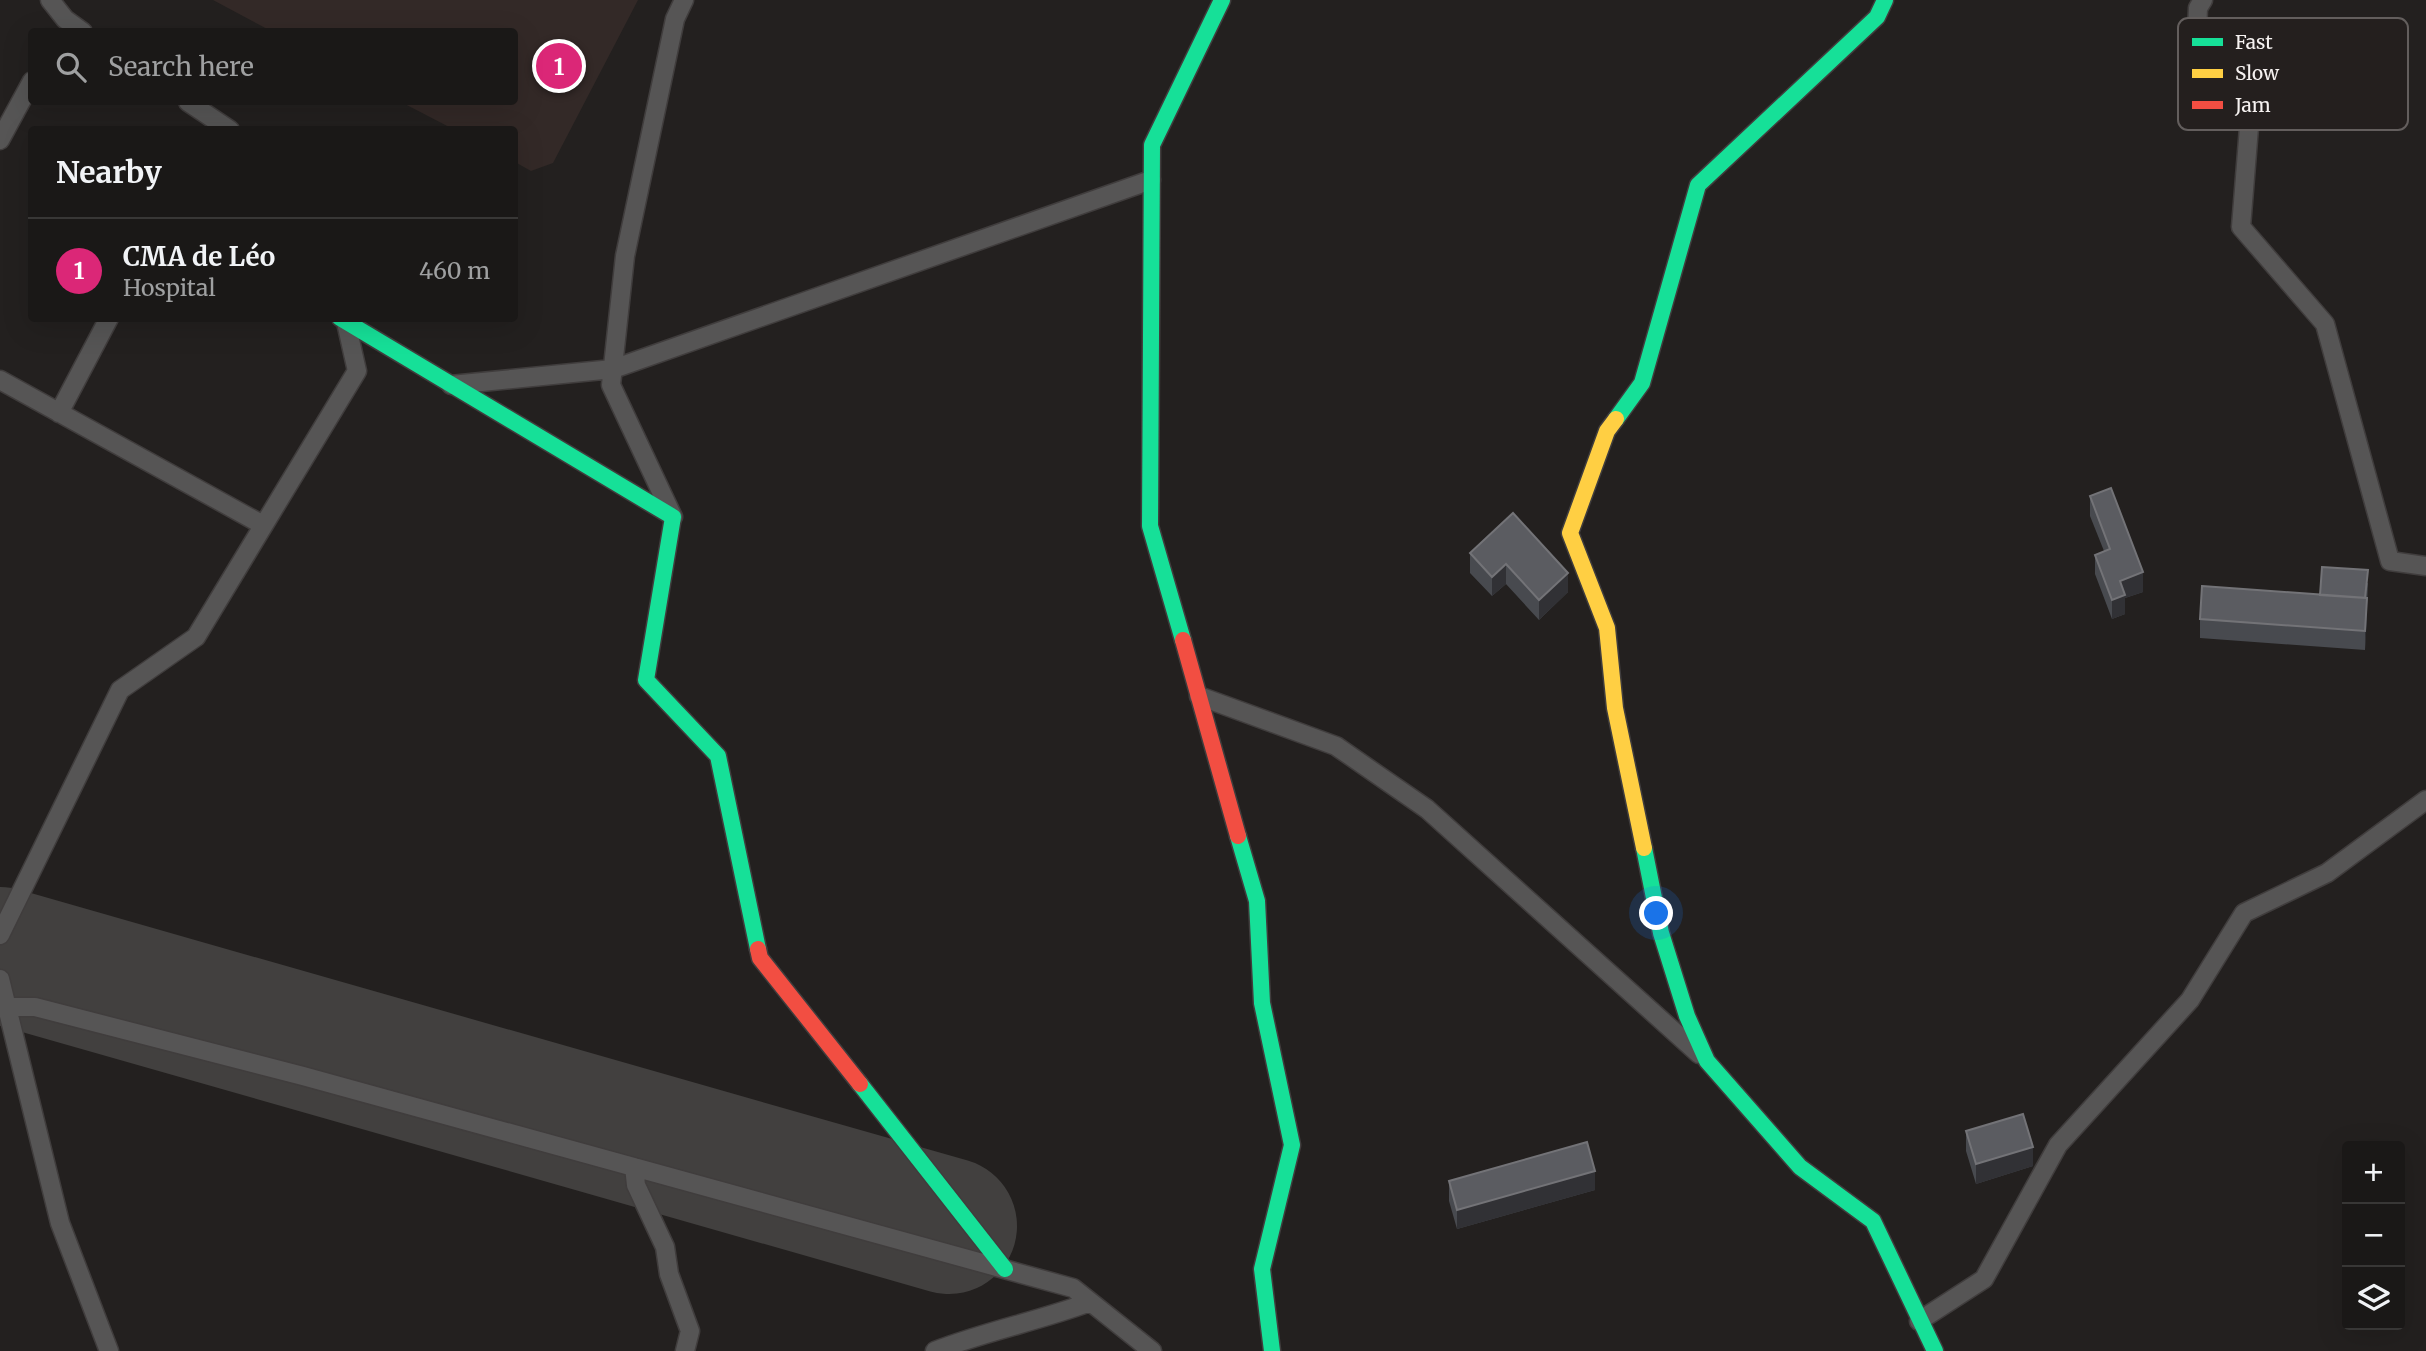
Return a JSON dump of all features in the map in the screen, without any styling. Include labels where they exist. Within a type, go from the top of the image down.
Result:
[{"type":"street","points":[[50,0],[62,25]]},
{"type":"street","points":[[684,0],[675,19],[625,256],[611,385],[673,517],[646,680],[718,756],[760,958],[1005,1269]]},
{"type":"street","points":[[1222,0],[1152,145],[1150,526],[1257,901],[1262,1003],[1292,1145],[1262,1269],[1272,1351]]},
{"type":"street","points":[[1707,1061],[1687,1016],[1661,933],[1615,708],[1607,628],[1570,533],[1607,431],[1642,383],[1698,185],[1877,17],[1885,0]]},
{"type":"street","points":[[2197,18],[2197,8],[2203,0]]},
{"type":"street","points":[[0,140],[28,88]]},
{"type":"street","points":[[192,105],[218,126]]},
{"type":"street","points":[[2249,130],[2241,227],[2325,324],[2390,561],[2426,566]]},
{"type":"street","points":[[451,385],[613,369],[1151,180]]},
{"type":"street","points":[[59,413],[108,322]]},
{"type":"street","points":[[0,935],[120,690],[195,637],[357,371],[345,322]]},
{"type":"street","points":[[347,322],[673,517]]},
{"type":"street","points":[[0,380],[263,525]]},
{"type":"street","points":[[1199,696],[1336,746],[1427,809],[1707,1061],[1800,1167],[1873,1221],[1935,1351]]},
{"type":"street","points":[[1919,1321],[1984,1279],[2058,1145],[2190,1000],[2244,913],[2327,873],[2426,800]]},
{"type":"street","points":[[0,979],[4,1007],[60,1223],[109,1351]]},
{"type":"street","points":[[4,1007],[35,1007],[303,1076],[1073,1288],[1152,1351]]},
{"type":"street","points":[[634,1167],[636,1185],[664,1247],[669,1274],[690,1331],[685,1351]]},
{"type":"street","points":[[935,1351],[999,1329],[1041,1320],[1090,1302]]},
{"type":"shaded area","points":[[213,0],[638,0],[553,163],[531,171],[518,164],[518,126],[447,126],[407,105],[518,105],[518,28],[265,28]]},
{"type":"building","points":[[2111,488],[2143,572],[2120,581],[2125,595],[2112,600],[2095,555],[2110,549],[2090,496]]},
{"type":"building","points":[[1513,513],[1568,573],[1539,600],[1506,564],[1492,577],[1470,553]]},
{"type":"building","points":[[2322,567],[2368,570],[2365,598],[2320,595]]},
{"type":"building","points":[[2202,586],[2367,598],[2365,631],[2200,619]]},
{"type":"building","points":[[2023,1114],[2033,1147],[1976,1164],[1966,1131]]},
{"type":"building","points":[[1587,1142],[1595,1171],[1457,1210],[1449,1181]]},
{"type":"runway","points":[[0,955],[949,1226]]},
{"type":"traffic: fast","points":[[1183,640],[1150,526],[1152,145],[1222,0]]},
{"type":"traffic: fast","points":[[1616,419],[1642,383],[1698,185],[1877,17],[1885,0]]},
{"type":"traffic: fast","points":[[347,322],[673,517],[646,680],[718,756],[758,949]]},
{"type":"traffic: fast","points":[[1238,836],[1257,901],[1262,1003],[1292,1145],[1262,1269],[1272,1351]]},
{"type":"traffic: fast","points":[[1644,848],[1661,933],[1687,1016],[1707,1061],[1800,1167],[1873,1221],[1935,1351]]},
{"type":"traffic: fast","points":[[860,1084],[1005,1269]]},
{"type":"traffic: slow","points":[[1616,419],[1607,431],[1570,533],[1607,628],[1615,708],[1644,848]]},
{"type":"traffic: jam","points":[[1183,640],[1238,836]]},
{"type":"traffic: jam","points":[[758,949],[760,958],[860,1084]]},
{"type":"place","name":"CMA de Léo","points":[[559,66]]}]
